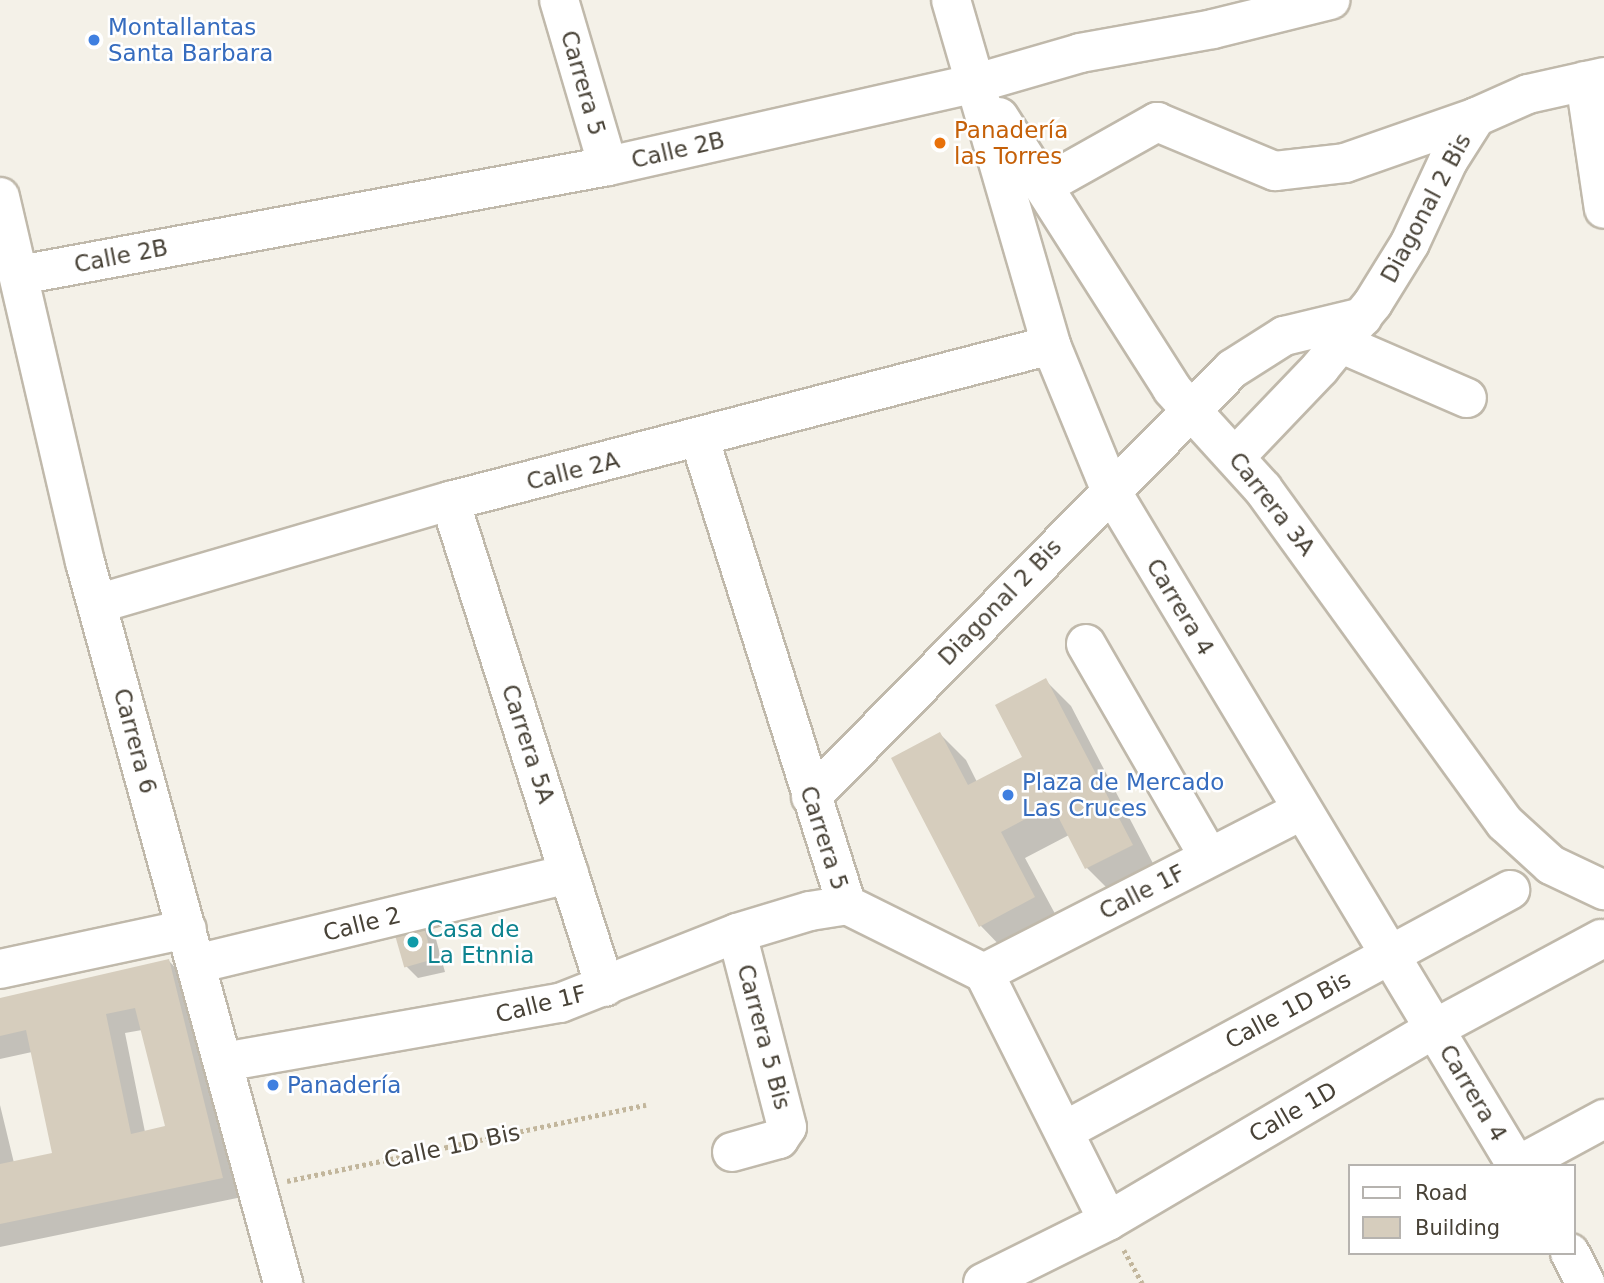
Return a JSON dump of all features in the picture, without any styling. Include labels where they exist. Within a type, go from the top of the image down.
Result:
[{"type":"street","name":"Carrera 5","points":[[559,0],[608,166]]},
{"type":"street","name":"Carrera 4","points":[[951,0],[1051,345],[1110,489],[1300,811],[1516,1164]]},
{"type":"street","name":"Calle 2B","points":[[20,275],[608,166],[977,83],[1245,10],[1330,0]]},
{"type":"street","points":[[1044,186],[1157,122],[1275,171],[1345,163],[1476,117],[1528,94],[1594,79],[1604,206]]},
{"type":"street","name":"Carrera 3A","points":[[977,83],[1172,389],[1236,456],[1505,822],[1551,865],[1604,890]]},
{"type":"street","name":"Diagonal 2 Bis","points":[[1236,456],[1352,331],[1410,243],[1448,161],[1476,117]]},
{"type":"street","name":"Carrera 6","points":[[0,197],[20,275],[61,465],[97,604],[283,1283]]},
{"type":"street","points":[[1352,331],[1468,398]]},
{"type":"street","name":"Diagonal 2 Bis","points":[[811,797],[1110,489],[1232,369],[1284,336],[1352,331]]},
{"type":"street","name":"Calle 2A","points":[[97,604],[450,501],[700,440],[1051,345]]},
{"type":"street","name":"Carrera 5","points":[[700,440],[847,905],[984,973]]},
{"type":"street","name":"Carrera 5A","points":[[450,501],[605,988]]},
{"type":"street","points":[[1086,644],[1209,857]]},
{"type":"street","name":"Calle 1F","points":[[984,973],[1300,811]]},
{"type":"street","name":"Calle 2","points":[[0,969],[191,947],[569,874]]},
{"type":"street","name":"Calle 1D Bis","points":[[1066,1130],[1510,890]]},
{"type":"street","name":"Calle 1F","points":[[223,1062],[512,1014],[605,988],[737,933],[810,911],[847,905]]},
{"type":"street","name":"Carrera 5 Bis","points":[[732,1152],[779,1139],[787,1127],[737,933]]},
{"type":"street","name":"Calle 1D","points":[[983,1283],[1108,1221],[1434,1029],[1601,939]]},
{"type":"street","points":[[984,973],[1066,1130],[1108,1221]]},
{"type":"street","points":[[1521,1164],[1604,1119]]},
{"type":"street","points":[[1571,1255],[1585,1283]]},
{"type":"path","name":"Calle 1D Bis","points":[[257,1187],[646,1105]]},
{"type":"building","name":"Plaza de Mercado Las Cruces","points":[[1046,678],[1133,845],[1085,869],[1052,805],[1001,832],[1035,897],[979,927],[891,758],[940,732],[968,785],[1022,757],[995,705]]},
{"type":"building","name":"Casa de La Etnnia","points":[[421,917],[433,959],[404,968],[392,925]]},
{"type":"building","points":[[169,959],[223,1178],[0,1224],[0,1164],[52,1153],[26,1030],[0,1036],[0,998]],"holes":[[[135,1008],[165,1126],[131,1134],[106,1014]]]},
{"type":"place","name":"Montallantas Santa Barbara","points":[[94,40]]},
{"type":"place","name":"Panadería las Torres","points":[[940,143]]},
{"type":"place","name":"Plaza de Mercado Las Cruces","points":[[1008,795]]},
{"type":"place","name":"Casa de La Etnnia","points":[[413,942]]},
{"type":"place","name":"Panadería","points":[[273,1085]]}]
